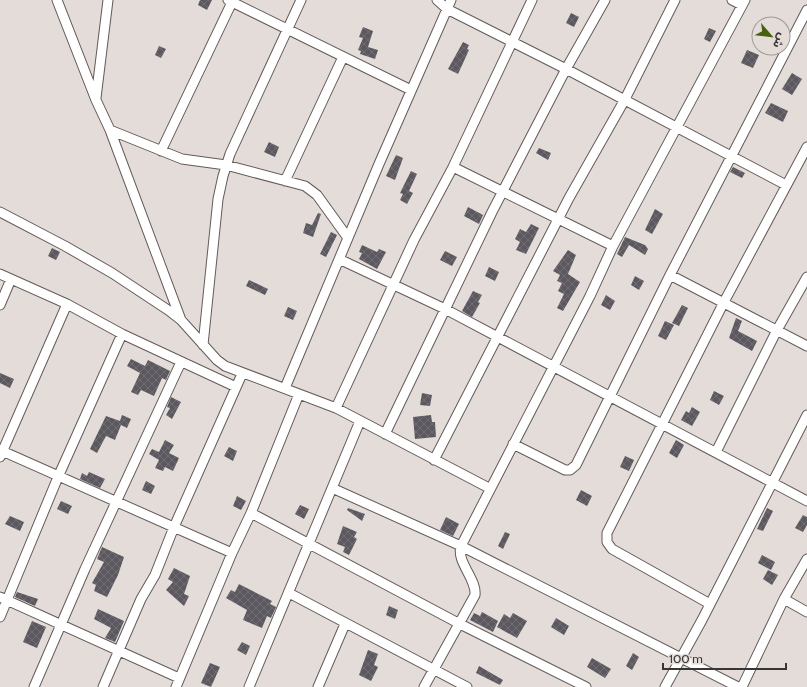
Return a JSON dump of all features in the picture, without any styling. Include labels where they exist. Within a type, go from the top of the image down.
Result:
[{"type":"street","points":[[57,0],[96,100],[110,130],[181,320]]},
{"type":"street","points":[[96,100],[108,0]]},
{"type":"street","points":[[203,345],[218,206],[226,165],[301,0]]},
{"type":"street","points":[[437,0],[447,10],[566,69],[730,157],[786,185]]},
{"type":"street","points":[[285,388],[411,90],[451,0]]},
{"type":"street","points":[[336,408],[414,240],[454,167],[532,0]]},
{"type":"street","points":[[385,434],[503,191],[566,69],[605,0]]},
{"type":"street","points":[[434,460],[558,219],[624,101],[675,0]]},
{"type":"street","points":[[424,687],[460,624],[476,592],[460,552],[461,546],[489,488],[590,296],[613,246],[743,2],[732,0]]},
{"type":"street","points":[[160,151],[231,1],[411,90]]},
{"type":"street","points":[[513,444],[560,468],[570,470],[576,465],[611,397],[670,275],[807,10]]},
{"type":"street","points":[[284,180],[343,57]]},
{"type":"street","points":[[110,130],[160,151],[190,161],[226,165],[284,180],[312,190],[348,238]]},
{"type":"street","points":[[710,604],[612,549],[607,542],[607,533],[724,302],[807,147]]},
{"type":"street","points":[[454,167],[613,246]]},
{"type":"street","points":[[0,212],[65,246],[112,273],[181,320],[203,345],[225,366],[242,374],[285,388],[336,408],[489,488]]},
{"type":"street","points":[[339,259],[445,309],[807,501]]},
{"type":"street","points":[[0,274],[67,304],[122,334],[236,387]]},
{"type":"street","points":[[670,275],[807,346]]},
{"type":"street","points":[[716,452],[778,330],[807,277]]},
{"type":"street","points":[[0,305],[11,279]]},
{"type":"street","points":[[67,304],[1,453],[232,553]]},
{"type":"street","points":[[0,617],[4,599],[122,334]]},
{"type":"street","points":[[34,687],[180,362]]},
{"type":"street","points":[[103,687],[139,603],[155,576],[174,527],[242,374]]},
{"type":"street","points":[[176,687],[232,553],[251,513],[299,394]]},
{"type":"street","points":[[665,687],[710,604],[807,415]]},
{"type":"street","points":[[249,687],[360,421]]},
{"type":"street","points":[[332,488],[461,546],[738,687]]},
{"type":"street","points":[[251,513],[460,624],[586,687]]},
{"type":"street","points":[[742,687],[784,599],[807,559]]},
{"type":"street","points":[[288,593],[467,687]]},
{"type":"street","points":[[4,599],[180,678]]},
{"type":"street","points":[[784,599],[807,612]]},
{"type":"street","points":[[318,687],[345,624]]},
{"type":"building","points":[[200,0],[212,0],[207,10],[198,5]]},
{"type":"building","points":[[571,13],[579,17],[574,27],[566,23]]},
{"type":"building","points":[[363,27],[373,31],[368,47],[378,50],[375,59],[360,54],[361,51],[358,50],[363,38],[359,37]]},
{"type":"building","points":[[709,28],[716,31],[710,42],[704,39]]},
{"type":"building","points":[[463,42],[469,45],[467,49],[469,50],[458,74],[448,69]]},
{"type":"building","points":[[159,46],[166,49],[161,58],[155,55]]},
{"type":"building","points":[[747,50],[751,52],[751,56],[759,56],[753,68],[741,63]]},
{"type":"building","points":[[792,73],[802,79],[792,95],[782,89]]},
{"type":"building","points":[[771,103],[788,111],[783,122],[765,113]]},
{"type":"building","points":[[269,142],[279,147],[275,157],[264,152]]},
{"type":"building","points":[[539,148],[551,153],[548,160],[536,153]]},
{"type":"building","points":[[396,155],[403,158],[395,180],[386,176]]},
{"type":"building","points":[[733,167],[745,173],[742,178],[730,172]]},
{"type":"building","points":[[411,171],[417,174],[409,191],[413,193],[407,204],[400,200],[403,194],[400,193]]},
{"type":"building","points":[[468,207],[483,215],[479,224],[464,216]]},
{"type":"building","points":[[655,209],[663,214],[652,234],[645,230]]},
{"type":"building","points":[[318,213],[321,214],[313,237],[303,233],[306,223],[312,225]]},
{"type":"building","points":[[531,224],[539,228],[526,254],[516,250],[520,242],[515,239],[520,229],[526,232]]},
{"type":"building","points":[[331,232],[337,235],[326,257],[320,254]]},
{"type":"building","points":[[625,237],[645,245],[648,249],[645,255],[629,245],[622,257],[617,254]]},
{"type":"building","points":[[362,245],[377,252],[379,249],[386,252],[377,269],[359,259],[362,253],[359,252]]},
{"type":"building","points":[[52,248],[60,252],[56,260],[48,256]]},
{"type":"building","points":[[568,250],[576,255],[568,274],[580,282],[563,311],[557,308],[564,294],[558,291],[562,283],[557,281],[560,275],[553,271]]},
{"type":"building","points":[[445,251],[457,257],[452,266],[440,260]]},
{"type":"building","points":[[489,267],[499,272],[495,281],[485,276]]},
{"type":"building","points":[[635,276],[644,281],[639,290],[631,285]]},
{"type":"building","points":[[249,280],[268,289],[265,295],[246,286]]},
{"type":"building","points":[[473,291],[482,295],[478,302],[480,303],[472,317],[462,311]]},
{"type":"building","points":[[606,295],[615,301],[610,310],[601,305]]},
{"type":"building","points":[[682,305],[688,308],[679,326],[672,323]]},
{"type":"building","points":[[288,307],[297,311],[293,320],[284,316]]},
{"type":"building","points":[[736,318],[742,321],[738,331],[757,341],[752,351],[729,338]]},
{"type":"building","points":[[665,321],[674,325],[666,340],[658,336]]},
{"type":"building","points":[[131,359],[145,366],[148,360],[170,371],[166,380],[162,378],[154,396],[141,390],[138,395],[131,392],[140,373],[127,366]]},
{"type":"building","points":[[0,373],[14,379],[10,388],[0,383]]},
{"type":"building","points":[[714,391],[724,396],[719,405],[710,400]]},
{"type":"building","points":[[422,393],[432,395],[430,406],[420,405]]},
{"type":"building","points":[[171,397],[181,402],[172,419],[166,415],[170,408],[167,407]]},
{"type":"building","points":[[692,407],[700,412],[692,426],[681,420],[686,411],[689,413]]},
{"type":"building","points":[[122,415],[131,419],[127,428],[121,425],[115,440],[106,436],[97,453],[90,449],[106,416],[120,421]]},
{"type":"building","points":[[431,415],[432,422],[435,422],[436,437],[415,439],[413,417]]},
{"type":"building","points":[[165,440],[174,445],[169,453],[179,458],[173,471],[165,467],[163,471],[155,468],[159,460],[149,454],[152,449],[159,452]]},
{"type":"building","points":[[676,440],[684,445],[677,458],[669,453]]},
{"type":"building","points":[[229,447],[237,451],[233,461],[224,456]]},
{"type":"building","points":[[625,456],[634,460],[629,471],[620,467]]},
{"type":"building","points":[[89,472],[105,479],[100,488],[80,479],[82,473],[87,476]]},
{"type":"building","points":[[146,481],[155,486],[151,494],[142,490]]},
{"type":"building","points":[[581,490],[592,496],[587,506],[576,500]]},
{"type":"building","points":[[237,496],[246,501],[241,510],[233,506]]},
{"type":"building","points":[[61,501],[72,506],[68,514],[57,509]]},
{"type":"building","points":[[300,505],[309,509],[304,519],[295,514]]},
{"type":"building","points":[[348,508],[365,514],[362,521],[347,510]]},
{"type":"building","points":[[767,508],[773,511],[763,531],[757,529]]},
{"type":"building","points":[[803,515],[807,517],[807,525],[803,532],[795,528]]},
{"type":"building","points":[[10,516],[24,522],[20,531],[5,524]]},
{"type":"building","points":[[446,517],[459,524],[453,536],[440,530]]},
{"type":"building","points":[[343,526],[357,532],[354,537],[357,539],[349,555],[343,552],[345,547],[337,544]]},
{"type":"building","points":[[505,532],[510,534],[503,549],[498,546]]},
{"type":"building","points":[[102,547],[124,557],[118,575],[107,597],[94,591],[96,585],[92,583],[104,562],[97,559]]},
{"type":"building","points":[[762,555],[775,562],[771,570],[758,563]]},
{"type":"building","points":[[174,568],[190,576],[184,594],[189,596],[184,606],[166,590],[173,582],[168,579]]},
{"type":"building","points":[[768,570],[778,575],[772,585],[763,579]]},
{"type":"building","points":[[239,584],[272,601],[270,604],[276,607],[271,618],[267,616],[262,628],[243,620],[247,610],[226,598],[231,590],[235,592]]},
{"type":"building","points":[[17,592],[38,599],[35,606],[15,597]]},
{"type":"building","points":[[389,606],[398,610],[395,619],[386,615]]},
{"type":"building","points":[[98,609],[124,621],[115,642],[105,638],[111,628],[94,619]]},
{"type":"building","points":[[482,612],[498,621],[493,632],[470,620],[474,613],[480,616]]},
{"type":"building","points":[[513,613],[527,621],[517,638],[497,627],[504,614],[510,618]]},
{"type":"building","points":[[556,618],[569,626],[564,635],[551,627]]},
{"type":"building","points":[[32,621],[46,627],[37,648],[23,642]]},
{"type":"building","points":[[242,642],[250,646],[246,655],[237,650]]},
{"type":"building","points":[[368,650],[378,654],[374,665],[378,667],[371,681],[359,675]]},
{"type":"building","points":[[633,653],[639,657],[632,670],[626,666]]},
{"type":"building","points":[[592,658],[611,669],[605,678],[587,667]]},
{"type":"building","points":[[210,663],[220,667],[211,687],[201,683]]},
{"type":"building","points":[[479,666],[503,680],[500,685],[476,673]]}]
